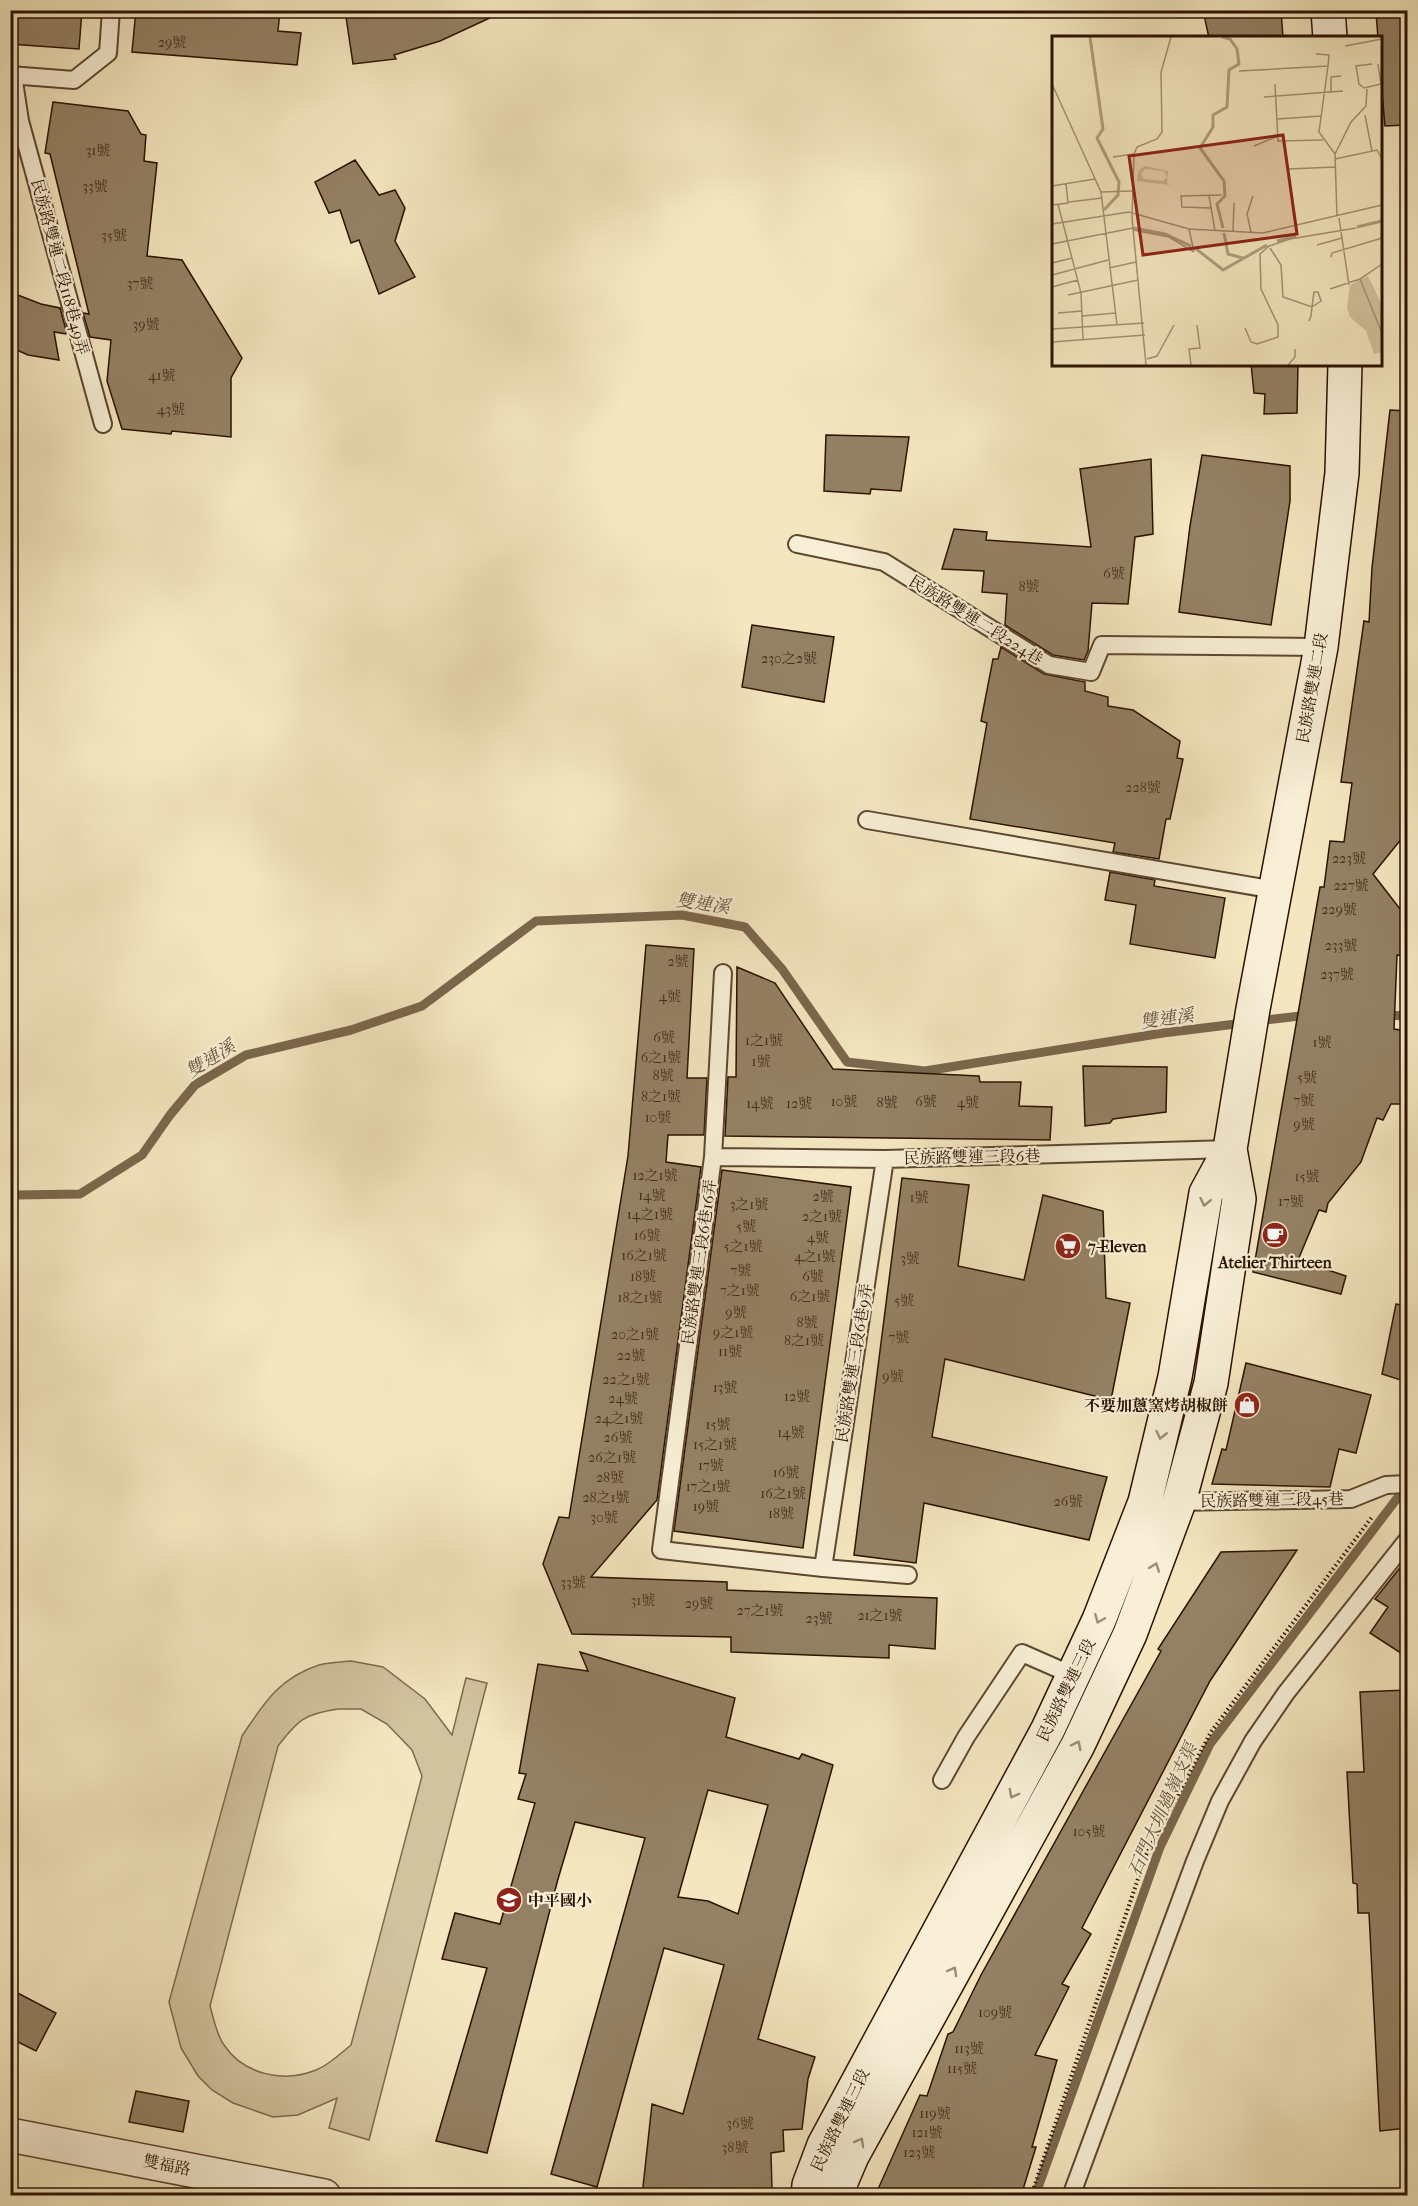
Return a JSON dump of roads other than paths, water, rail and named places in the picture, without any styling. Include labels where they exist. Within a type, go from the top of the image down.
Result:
[{"type":"main road","points":[[1328,10],[1330,36]]},
{"type":"main road","name":"民族路雙連二段","points":[[1247,1043],[1321,647],[1342,473],[1345,366]]},
{"type":"main road","name":"民族路雙連三段","points":[[835,2196],[852,2156],[1078,1744],[1130,1634],[1179,1502],[1211,1383],[1236,1222],[1239,1199],[1230,1149],[1247,1043]]},
{"type":"main road","name":"民族路雙連三段","points":[[808,2196],[809,2185],[824,2145],[1048,1729],[1099,1620],[1145,1502],[1175,1377],[1206,1193],[1230,1149]]},
{"type":"main road","name":"雙福路","points":[[10,2135],[324,2196]]},
{"type":"lane","name":"民族路雙連二段118巷49弄","points":[[103,424],[20,121],[12,75],[75,80],[108,52],[111,10]]},
{"type":"lane","name":"民族路雙連二段224巷","points":[[797,544],[884,562],[1048,665],[1091,672],[1102,645],[1321,647]]},
{"type":"lane","points":[[867,820],[1275,890]]},
{"type":"lane","name":"民族路雙連三段6巷16弄","points":[[723,973],[713,1157],[661,1550],[823,1568]]},
{"type":"lane","name":"民族路雙連三段6巷","points":[[713,1157],[885,1159],[1230,1149]]},
{"type":"lane","name":"民族路雙連三段6巷9弄","points":[[823,1568],[885,1159]]},
{"type":"lane","name":"民族路雙連三段45巷","points":[[1145,1502],[1351,1499],[1386,1485],[1402,1484]]},
{"type":"lane","points":[[1071,2196],[1195,1861],[1220,1801],[1253,1742],[1286,1693],[1407,1539]]},
{"type":"lane","points":[[823,1568],[908,1575]]},
{"type":"lane","points":[[942,1780],[966,1737],[1022,1653],[1104,1689]]},
{"type":"waterway","name":"雙連溪","points":[[10,1193],[18,1195],[80,1194],[142,1155],[170,1115],[195,1085],[246,1055],[351,1030],[422,1006],[536,921],[682,915],[745,927],[782,969],[847,1062],[925,1071],[1163,1033],[1244,1023]]},
{"type":"waterway","name":"雙連溪","points":[[1257,1021],[1309,1015]]},
{"type":"waterway","name":"雙連溪","points":[[1383,1015],[1408,1016]]},
{"type":"waterway","name":"石門大圳過嶺支渠","points":[[1035,2196],[1160,1847],[1210,1744],[1408,1484]]},
{"type":"place","name":"Atelier Thirteen","points":[[1275,1235]]},
{"type":"place","name":"7-Eleven","points":[[1068,1246]]},
{"type":"place","name":"不要加蔥窯烤胡椒餅","points":[[1247,1405]]},
{"type":"place","name":"中平國小","points":[[509,1900]]}]
